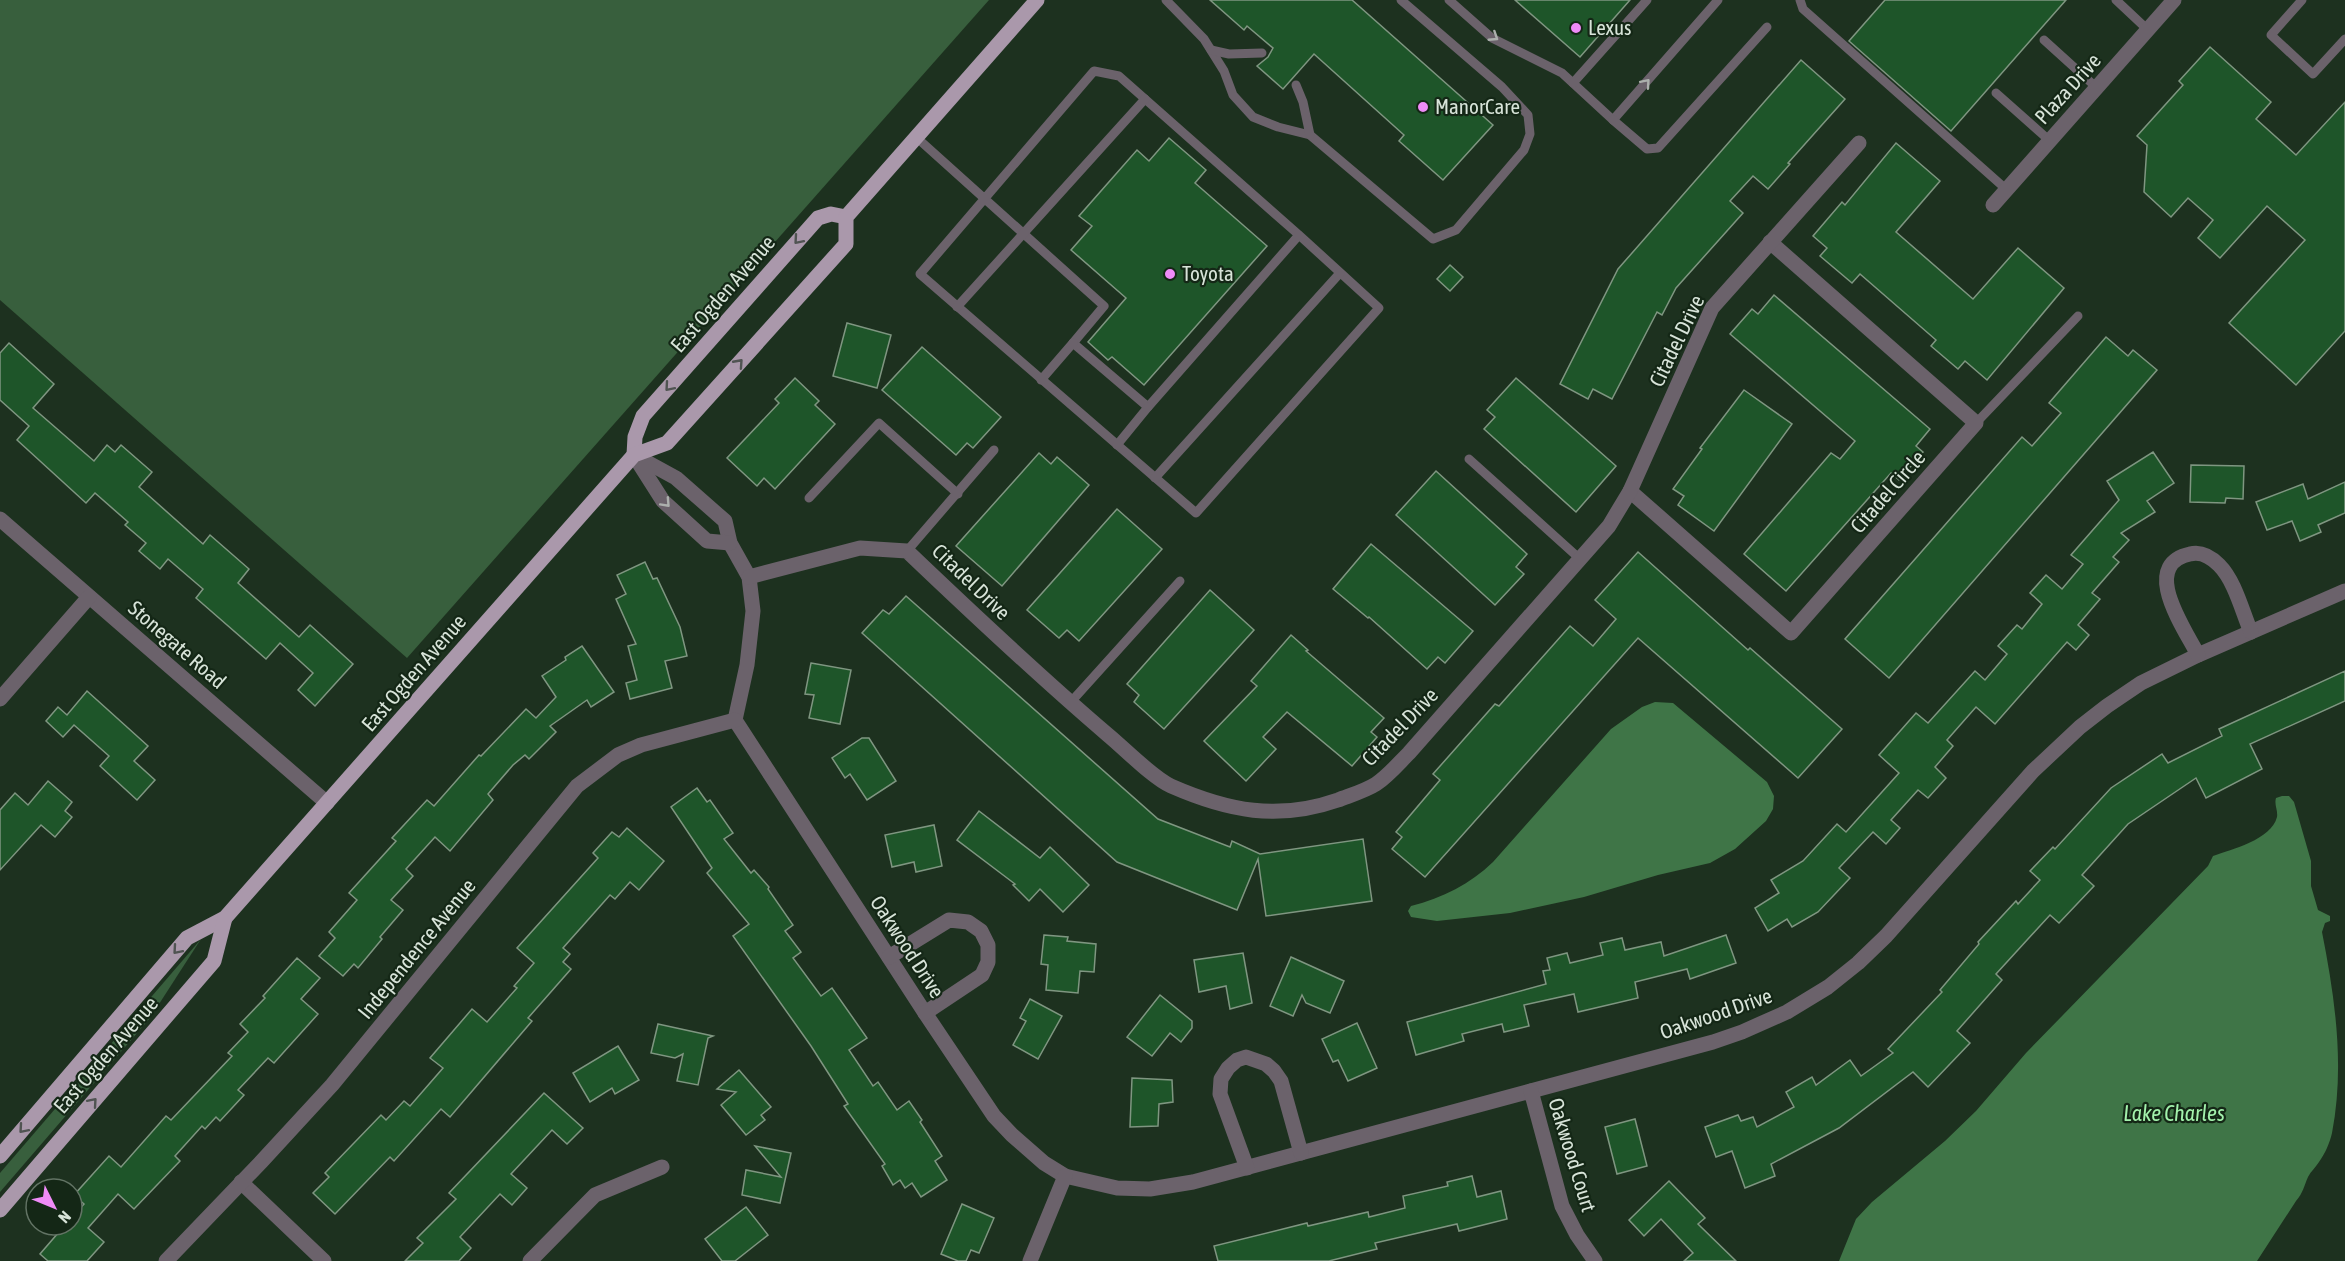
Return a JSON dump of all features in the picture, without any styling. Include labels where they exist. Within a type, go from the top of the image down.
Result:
[{"type":"main road","points":[[846,217],[1037,0]]},
{"type":"main road","name":"East Ogden Avenue","points":[[0,1156],[187,938],[225,918],[634,455],[667,443],[846,244],[846,217],[831,214],[818,218],[644,416],[635,437],[634,455]]},
{"type":"main road","name":"East Ogden Avenue","points":[[0,1210],[214,960],[225,918]]},
{"type":"street","name":"Plaza Drive","points":[[1993,205],[2174,0]]},
{"type":"street","name":"Citadel Drive","points":[[748,577],[860,548],[908,551],[1037,675],[1170,786],[1236,809],[1278,812],[1311,808],[1367,788],[1396,766],[1609,526],[1630,491],[1712,308],[1859,143]]},
{"type":"street","points":[[1770,242],[1976,423]]},
{"type":"street","name":"Citadel Circle","points":[[1630,491],[1791,633],[1976,423]]},
{"type":"street","points":[[634,455],[663,501],[707,541],[730,543]]},
{"type":"street","points":[[634,455],[676,478],[725,521],[730,543],[748,577],[753,611],[747,664],[735,720]]},
{"type":"street","name":"Stonegate Road","points":[[0,519],[327,803]]},
{"type":"street","points":[[2198,654],[2167,592],[2165,579],[2171,566],[2181,556],[2197,552],[2209,556],[2220,565],[2228,578],[2251,632]]},
{"type":"street","name":"Oakwood Drive","points":[[735,720],[994,1116],[1044,1163],[1065,1176],[1117,1188],[1150,1189],[1193,1182],[1531,1091],[1742,1032],[1787,1012],[1828,987],[1858,963],[1886,936],[2054,750],[2107,706],[2141,683],[2198,654],[2345,591]]},
{"type":"street","points":[[0,699],[89,597]]},
{"type":"street","name":"Independence Avenue","points":[[166,1261],[332,1085],[577,786],[618,755],[641,745],[735,720]]},
{"type":"street","points":[[889,957],[949,920],[968,922],[981,931],[988,945],[988,962],[982,975],[925,1013]]},
{"type":"street","points":[[1247,1167],[1220,1094],[1221,1079],[1228,1068],[1237,1060],[1246,1057],[1266,1064],[1281,1081],[1301,1153]]},
{"type":"street","name":"Oakwood Court","points":[[1531,1091],[1562,1206],[1577,1236],[1595,1261]]},
{"type":"street","points":[[530,1261],[595,1195],[662,1167]]},
{"type":"street","points":[[1030,1261],[1065,1176]]},
{"type":"street","points":[[241,1182],[324,1261]]},
{"type":"lane","points":[[1166,0],[1204,39],[1224,71],[1233,95],[1253,117],[1278,127],[1310,135],[1433,238],[1456,230],[1524,150],[1530,134],[1528,115],[1502,87],[1401,0]]},
{"type":"lane","points":[[1449,0],[1492,38],[1562,73],[1647,149],[1658,148],[1767,27]]},
{"type":"lane","points":[[1573,83],[1647,0]]},
{"type":"lane","points":[[1613,120],[1718,0]]},
{"type":"lane","points":[[1800,0],[1803,9],[2007,190]]},
{"type":"lane","points":[[2116,0],[2148,30]]},
{"type":"lane","points":[[2302,0],[2271,35],[2313,74],[2345,39]]},
{"type":"lane","points":[[2044,40],[2097,88]]},
{"type":"lane","points":[[1211,50],[1229,54],[1262,53]]},
{"type":"lane","points":[[1094,71],[1119,76],[1378,308],[1196,513],[920,274],[983,198],[1094,71]]},
{"type":"lane","points":[[1296,85],[1303,102],[1310,135]]},
{"type":"lane","points":[[1996,93],[2050,141]]},
{"type":"lane","points":[[957,307],[1145,99]]},
{"type":"lane","points":[[916,137],[1104,306],[1041,380]]},
{"type":"lane","points":[[1117,445],[1299,235]]},
{"type":"lane","points":[[1155,478],[1340,273]]},
{"type":"lane","points":[[1976,423],[2078,316]]},
{"type":"lane","points":[[1073,343],[1148,407]]},
{"type":"lane","points":[[809,498],[879,423],[958,494]]},
{"type":"lane","points":[[908,551],[994,450]]},
{"type":"lane","points":[[1469,459],[1580,559]]},
{"type":"lane","points":[[1070,703],[1180,581]]},
{"type":"shaded area","points":[[0,0],[989,0],[407,658],[0,300]]},
{"type":"shaded area","points":[[201,939],[150,1018],[0,1192],[0,1173]]},
{"type":"water","points":[[1655,702],[1673,703],[1767,782],[1774,796],[1773,809],[1766,821],[1735,849],[1710,863],[1658,875],[1584,897],[1510,913],[1437,921],[1411,917],[1408,911],[1411,906],[1455,889],[1484,870],[1611,729],[1642,707]]},
{"type":"water","name":"Lake Charles","points":[[2289,796],[2294,802],[2311,861],[2311,886],[2318,910],[2330,916],[2330,921],[2325,923],[2322,932],[2337,1032],[2338,1083],[2332,1133],[2327,1148],[2257,1261],[1839,1261],[1856,1219],[1872,1202],[1945,1141],[1976,1111],[2026,1053],[2208,866],[2213,856],[2240,847],[2267,832],[2277,817],[2276,798]]},
{"type":"building","name":"ManorCare","points":[[1210,0],[1352,0],[1493,125],[1443,180],[1399,141],[1404,135],[1314,54],[1283,89],[1257,66],[1268,57],[1273,48],[1247,26],[1244,30]]},
{"type":"building","name":"Lexus","points":[[1515,0],[1630,0],[1580,57]]},
{"type":"building","points":[[1885,0],[2066,0],[1951,131],[1849,41]]},
{"type":"building","points":[[2210,47],[2271,102],[2256,119],[2296,155],[2345,102],[2345,331],[2296,385],[2229,323],[2305,240],[2267,206],[2220,258],[2198,238],[2213,220],[2188,198],[2171,217],[2144,192],[2147,145],[2137,136],[2183,85],[2179,81]]},
{"type":"building","points":[[1801,60],[1845,99],[1768,189],[1753,176],[1730,201],[1743,213],[1676,288],[1662,315],[1657,312],[1612,399],[1593,389],[1588,399],[1560,384],[1618,269]]},
{"type":"building","name":"Toyota","points":[[1169,138],[1206,170],[1195,183],[1267,246],[1144,385],[1112,357],[1108,360],[1088,342],[1126,298],[1071,250],[1092,226],[1079,216],[1137,150],[1149,161]]},
{"type":"building","points":[[1896,143],[1940,181],[1896,232],[1973,299],[2018,248],[2064,288],[1987,380],[1965,361],[1958,369],[1931,346],[1936,340],[1860,274],[1852,283],[1820,256],[1827,248],[1813,236],[1842,202],[1845,205]]},
{"type":"building","points":[[1450,265],[1463,277],[1450,291],[1437,279]]},
{"type":"building","points":[[1774,295],[1930,429],[1916,446],[1923,452],[1899,480],[1891,473],[1786,591],[1744,554],[1831,453],[1840,459],[1855,441],[1730,334],[1752,309],[1758,314]]},
{"type":"building","points":[[847,323],[891,335],[877,388],[833,376]]},
{"type":"building","points":[[2106,337],[2128,356],[2133,350],[2157,370],[1889,678],[1845,639],[2022,437],[2032,446],[2061,413],[2049,403]]},
{"type":"building","points":[[9,343],[54,384],[33,408],[94,461],[107,445],[115,452],[121,445],[152,472],[139,487],[203,544],[210,535],[249,569],[238,583],[299,637],[310,625],[353,664],[315,706],[298,690],[313,673],[280,643],[266,659],[196,598],[203,589],[168,559],[160,569],[139,551],[146,543],[125,525],[128,522],[95,493],[86,503],[17,440],[29,426],[0,400],[0,353]]},
{"type":"building","points":[[922,347],[1001,417],[973,448],[967,443],[956,455],[882,390]]},
{"type":"building","points":[[795,378],[819,401],[815,405],[835,424],[775,489],[764,478],[757,486],[727,458],[779,403],[775,399]]},
{"type":"building","points":[[1516,378],[1616,466],[1576,512],[1484,429],[1495,417],[1487,410]]},
{"type":"building","points":[[1744,390],[1792,424],[1714,531],[1678,505],[1684,496],[1673,489],[1702,449],[1700,448]]},
{"type":"building","points":[[2153,452],[2174,483],[2147,501],[2155,512],[2121,533],[2129,540],[2113,557],[2119,562],[2092,593],[2100,599],[2078,625],[2089,635],[2076,650],[2067,642],[1995,724],[1976,707],[1947,740],[1953,746],[1935,767],[1946,778],[1928,798],[1918,790],[1891,820],[1900,828],[1886,844],[1873,832],[1839,868],[1850,878],[1818,912],[1792,927],[1787,919],[1768,931],[1755,908],[1779,893],[1771,880],[1803,861],[1837,824],[1846,832],[1899,773],[1879,755],[1916,713],[1928,723],[1975,671],[1985,680],[2007,654],[1998,646],[2017,625],[2022,629],[2042,604],[2030,593],[2046,575],[2062,589],[2083,564],[2071,555],[2119,500],[2107,481]]},
{"type":"building","points":[[1039,453],[1051,464],[1057,457],[1089,485],[1002,586],[956,546]]},
{"type":"building","points":[[2191,465],[2244,466],[2243,499],[2226,498],[2225,503],[2190,502]]},
{"type":"building","points":[[1436,471],[1527,554],[1516,567],[1524,574],[1495,605],[1396,515]]},
{"type":"building","points":[[2345,482],[2345,513],[2318,525],[2321,532],[2300,541],[2292,521],[2267,530],[2256,502],[2303,484],[2308,499]]},
{"type":"building","points":[[1117,509],[1162,549],[1079,641],[1067,630],[1059,638],[1027,610]]},
{"type":"building","points":[[1371,544],[1473,631],[1445,663],[1438,657],[1427,669],[1369,617],[1333,589]]},
{"type":"building","points":[[1638,552],[1748,650],[1750,648],[1842,729],[1798,778],[1638,638],[1425,877],[1392,849],[1402,837],[1396,832],[1440,780],[1433,774],[1495,704],[1499,706],[1570,626],[1593,646],[1616,619],[1595,600]]},
{"type":"building","points":[[645,562],[653,579],[657,578],[680,627],[687,656],[665,661],[672,688],[630,699],[626,683],[637,680],[628,646],[636,644],[616,599],[626,594],[617,575]]},
{"type":"building","points":[[1210,590],[1254,630],[1164,729],[1134,702],[1139,695],[1127,684]]},
{"type":"building","points":[[906,596],[1158,819],[1230,847],[1232,841],[1260,854],[1363,839],[1372,901],[1266,916],[1258,859],[1237,910],[1117,862],[862,633],[883,610],[889,614]]},
{"type":"building","points":[[1291,635],[1308,650],[1306,651],[1384,718],[1371,732],[1377,737],[1352,766],[1287,712],[1263,737],[1276,749],[1246,781],[1204,741],[1257,686],[1251,681]]},
{"type":"building","points":[[582,646],[614,692],[591,707],[587,700],[550,726],[556,732],[529,759],[525,755],[513,765],[488,794],[493,800],[450,851],[435,837],[406,869],[413,876],[391,900],[403,910],[358,968],[354,964],[343,976],[319,956],[335,938],[329,932],[357,900],[349,893],[396,841],[392,838],[427,800],[434,806],[479,755],[481,756],[526,709],[536,718],[556,697],[542,676]]},
{"type":"building","points":[[811,663],[851,670],[840,724],[809,718],[814,695],[805,694]]},
{"type":"building","points":[[2345,671],[2345,701],[2250,744],[2262,769],[2206,798],[2196,778],[2128,824],[2082,875],[2094,886],[2059,923],[2050,915],[1996,974],[2002,980],[1957,1031],[1970,1043],[1928,1087],[1913,1072],[1839,1128],[1771,1164],[1775,1176],[1745,1188],[1732,1151],[1716,1157],[1705,1127],[1738,1115],[1741,1121],[1753,1117],[1757,1127],[1794,1107],[1786,1092],[1812,1077],[1816,1085],[1850,1060],[1861,1076],[1893,1053],[1888,1049],[1942,992],[1940,990],[1979,944],[1978,942],[2016,901],[2018,904],[2040,880],[2030,871],[2053,847],[2055,849],[2111,788],[2162,754],[2168,763],[2222,736],[2219,729]]},
{"type":"building","points":[[87,691],[148,746],[134,761],[155,780],[137,800],[100,766],[109,756],[74,725],[63,737],[46,721],[58,707],[67,715]]},
{"type":"building","points":[[862,738],[869,738],[896,781],[867,800],[850,774],[845,778],[832,758]]},
{"type":"building","points":[[48,781],[72,802],[65,811],[72,817],[55,837],[41,825],[0,870],[0,810],[15,793],[28,805]]},
{"type":"building","points":[[697,788],[707,802],[710,800],[733,833],[724,839],[751,873],[754,870],[769,887],[768,889],[793,925],[785,931],[801,952],[793,958],[821,996],[832,988],[867,1038],[849,1050],[873,1086],[878,1082],[897,1110],[909,1101],[942,1156],[935,1161],[947,1180],[921,1197],[912,1183],[905,1188],[900,1180],[893,1185],[882,1166],[885,1164],[844,1106],[848,1104],[811,1046],[733,936],[749,924],[707,873],[712,868],[671,807]]},
{"type":"building","points":[[979,811],[1040,858],[1050,847],[1089,885],[1063,912],[1040,889],[1029,901],[1013,885],[1015,884],[957,840]]},
{"type":"building","points":[[934,825],[942,866],[916,872],[914,862],[892,867],[885,835]]},
{"type":"building","points":[[627,828],[664,861],[639,890],[630,882],[615,899],[610,895],[563,948],[570,954],[563,962],[571,969],[528,1018],[532,1021],[450,1117],[441,1109],[394,1161],[390,1157],[335,1214],[313,1193],[329,1177],[325,1173],[381,1115],[386,1120],[404,1101],[410,1106],[443,1068],[430,1058],[472,1009],[487,1022],[517,988],[514,986],[534,963],[517,948],[598,858],[593,853],[612,832],[619,837]]},
{"type":"building","points":[[1044,935],[1068,937],[1067,941],[1096,944],[1094,972],[1080,971],[1078,993],[1046,990],[1048,965],[1041,964]]},
{"type":"building","points":[[1726,935],[1736,963],[1690,979],[1687,969],[1635,982],[1638,998],[1578,1012],[1574,994],[1524,1005],[1529,1026],[1504,1032],[1502,1024],[1462,1034],[1464,1041],[1416,1055],[1407,1022],[1546,984],[1543,971],[1550,970],[1547,958],[1567,953],[1570,963],[1603,955],[1600,943],[1622,938],[1625,950],[1661,942],[1664,956]]},
{"type":"building","points":[[1243,953],[1252,1003],[1230,1009],[1226,986],[1199,992],[1194,960]]},
{"type":"building","points":[[1291,957],[1344,981],[1330,1013],[1306,1003],[1302,995],[1293,1016],[1270,1006]]},
{"type":"building","points":[[297,958],[320,978],[301,999],[318,1014],[274,1063],[268,1058],[238,1090],[244,1095],[220,1121],[216,1117],[205,1129],[202,1126],[175,1156],[180,1161],[134,1209],[118,1194],[88,1228],[104,1242],[87,1261],[48,1261],[40,1254],[55,1237],[84,1237],[84,1184],[109,1156],[121,1167],[166,1116],[171,1120],[232,1056],[228,1053],[248,1032],[240,1024],[265,998],[263,996]]},
{"type":"building","points":[[1160,995],[1192,1021],[1192,1028],[1181,1042],[1170,1033],[1152,1056],[1127,1037]]},
{"type":"building","points":[[1030,999],[1062,1016],[1038,1059],[1013,1045],[1026,1021],[1020,1018]]},
{"type":"building","points":[[1357,1023],[1377,1068],[1348,1081],[1338,1060],[1333,1062],[1322,1039]]},
{"type":"building","points":[[658,1024],[713,1036],[708,1038],[698,1085],[677,1081],[683,1054],[675,1058],[651,1053]]},
{"type":"building","points":[[618,1046],[639,1080],[615,1094],[612,1088],[590,1102],[573,1073]]},
{"type":"building","points":[[739,1070],[771,1107],[761,1115],[765,1120],[746,1135],[721,1105],[736,1092],[717,1089]]},
{"type":"building","points":[[1132,1078],[1172,1080],[1173,1102],[1159,1104],[1158,1126],[1130,1127]]},
{"type":"building","points":[[544,1093],[583,1128],[567,1144],[552,1130],[511,1174],[527,1188],[512,1205],[500,1194],[460,1237],[471,1248],[459,1261],[405,1261],[423,1243],[417,1238],[456,1199],[449,1193]]},
{"type":"building","points":[[1635,1119],[1647,1166],[1617,1174],[1605,1127]]},
{"type":"building","points":[[755,1146],[791,1153],[780,1203],[742,1195],[746,1170],[781,1177]]},
{"type":"building","points":[[1472,1176],[1477,1197],[1501,1191],[1507,1219],[1459,1231],[1457,1224],[1375,1243],[1377,1249],[1329,1261],[1218,1261],[1214,1246],[1307,1223],[1308,1226],[1368,1212],[1369,1217],[1405,1208],[1403,1196],[1448,1186],[1447,1182]]},
{"type":"building","points":[[1669,1181],[1705,1218],[1698,1224],[1736,1261],[1684,1261],[1693,1253],[1661,1219],[1644,1236],[1629,1220]]},
{"type":"building","points":[[962,1204],[994,1218],[979,1253],[971,1250],[966,1261],[958,1261],[941,1254]]},
{"type":"building","points":[[746,1207],[768,1235],[735,1261],[722,1261],[705,1239]]},
{"type":"place","name":"Lexus","points":[[1576,28]]},
{"type":"place","name":"ManorCare","points":[[1423,107]]},
{"type":"place","name":"Toyota","points":[[1170,274]]}]
